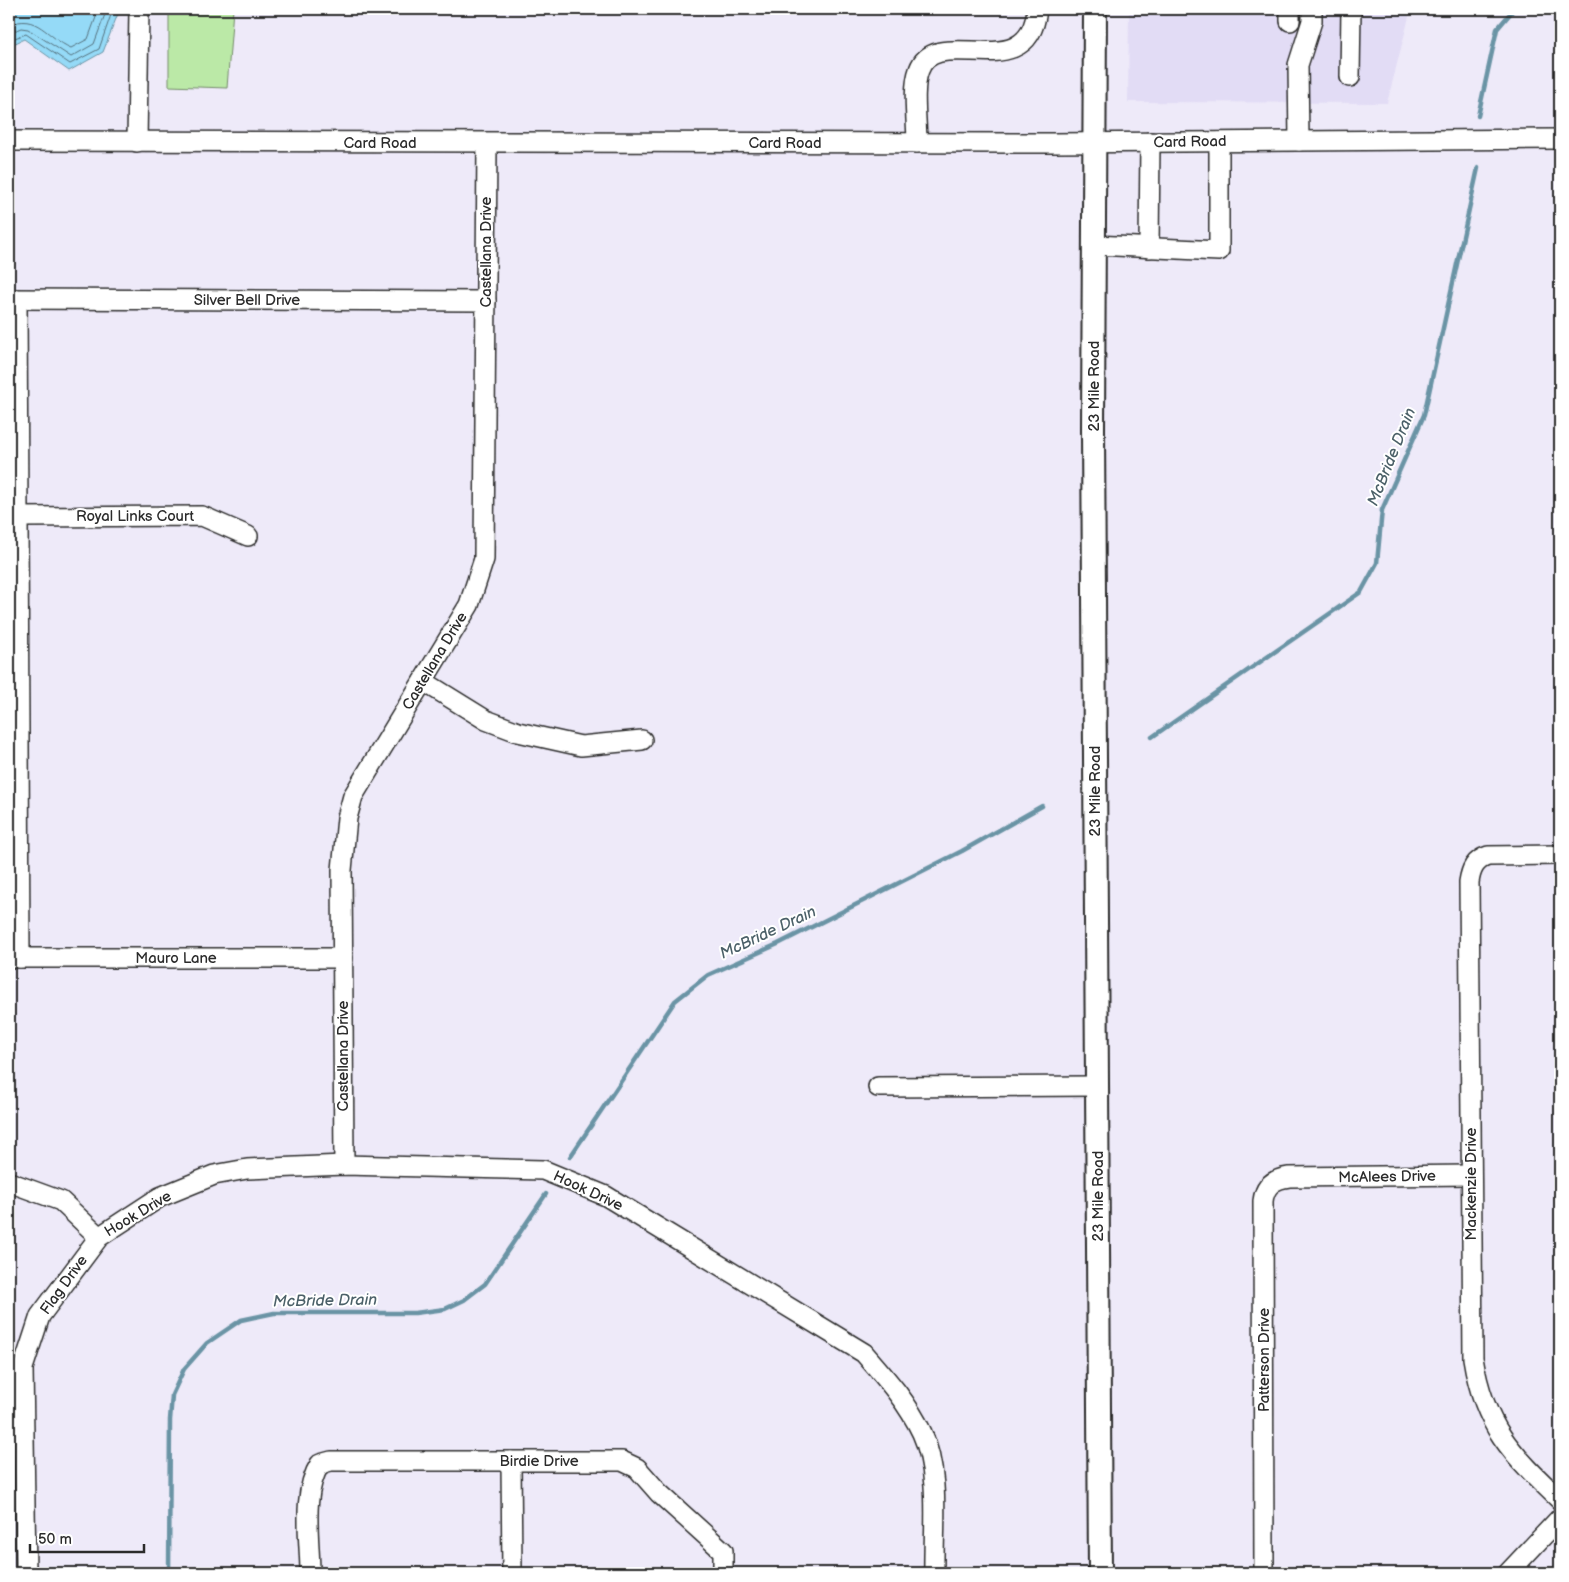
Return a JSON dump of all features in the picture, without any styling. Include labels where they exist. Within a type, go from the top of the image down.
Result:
[{"type":"main road","name":"23 Mile Road","points":[[1095,9],[1093,440],[1100,1573]]},
{"type":"street","points":[[137,142],[139,9]]},
{"type":"street","points":[[917,143],[917,84],[919,69],[927,59],[939,53],[1006,51],[1019,46],[1028,37],[1036,18],[1037,9]]},
{"type":"street","points":[[1299,141],[1298,65],[1312,21],[1312,9]]},
{"type":"street","points":[[1350,77],[1351,9]]},
{"type":"street","name":"Card Road","points":[[9,141],[487,144],[1095,143],[1560,139]]},
{"type":"street","points":[[1149,248],[1150,142]]},
{"type":"street","points":[[1095,245],[1219,251],[1219,142]]},
{"type":"street","name":"Castellana Drive","points":[[344,1165],[343,854],[349,811],[353,796],[469,605],[484,558],[487,144]]},
{"type":"street","points":[[13,299],[18,517],[14,958]]},
{"type":"street","name":"Silver Bell Drive","points":[[13,299],[486,301]]},
{"type":"street","name":"Royal Links Court","points":[[18,517],[202,516],[248,536]]},
{"type":"street","points":[[423,681],[486,720],[518,732],[581,746],[642,740]]},
{"type":"street","name":"Mackenzie Drive","points":[[1560,855],[1496,855],[1481,858],[1476,862],[1470,874],[1469,882],[1471,1336],[1475,1372],[1481,1398],[1498,1433],[1509,1449],[1560,1500]]},
{"type":"street","name":"Mauro Lane","points":[[14,958],[343,958]]},
{"type":"street","points":[[878,1087],[1097,1086]]},
{"type":"street","name":"Hook Drive","points":[[99,1237],[160,1197],[214,1175],[248,1169],[344,1165],[543,1170],[606,1196],[864,1353],[896,1390],[922,1434],[933,1475],[934,1573]]},
{"type":"street","name":"McAlees Drive","points":[[1303,1178],[1471,1175]]},
{"type":"street","name":"Patterson Drive","points":[[1264,1573],[1263,1201],[1268,1186],[1273,1181],[1290,1177],[1303,1178]]},
{"type":"street","points":[[9,1182],[61,1200],[99,1237]]},
{"type":"street","name":"Flag Drive","points":[[26,1573],[24,1368],[40,1316],[99,1237]]},
{"type":"street","name":"Birdie Drive","points":[[310,1573],[309,1498],[312,1476],[320,1464],[330,1461],[622,1460],[637,1468],[659,1493],[723,1551],[723,1573]]},
{"type":"street","points":[[511,1461],[512,1573]]},
{"type":"street","points":[[1508,1573],[1560,1518]]},
{"type":"shaded area","points":[[1129,9],[1411,9],[1387,103],[1128,102]]},
{"type":"green space","points":[[169,9],[233,9],[227,88],[169,86]]},
{"type":"water","points":[[9,9],[118,9],[119,11],[103,52],[69,71],[24,39],[9,46]]},
{"type":"waterway","name":"McBride Drain","points":[[1478,116],[1497,29],[1514,9]]},
{"type":"waterway","name":"McBride Drain","points":[[1152,737],[1361,592],[1377,563],[1382,510],[1424,415],[1478,168]]},
{"type":"waterway","name":"McBride Drain","points":[[570,1157],[675,1001],[708,975],[778,944],[962,851],[1042,806]]},
{"type":"waterway","name":"McBride Drain","points":[[169,1573],[170,1420],[172,1395],[184,1369],[207,1343],[241,1320],[274,1313],[415,1313],[445,1309],[464,1300],[485,1284],[546,1194]]}]
